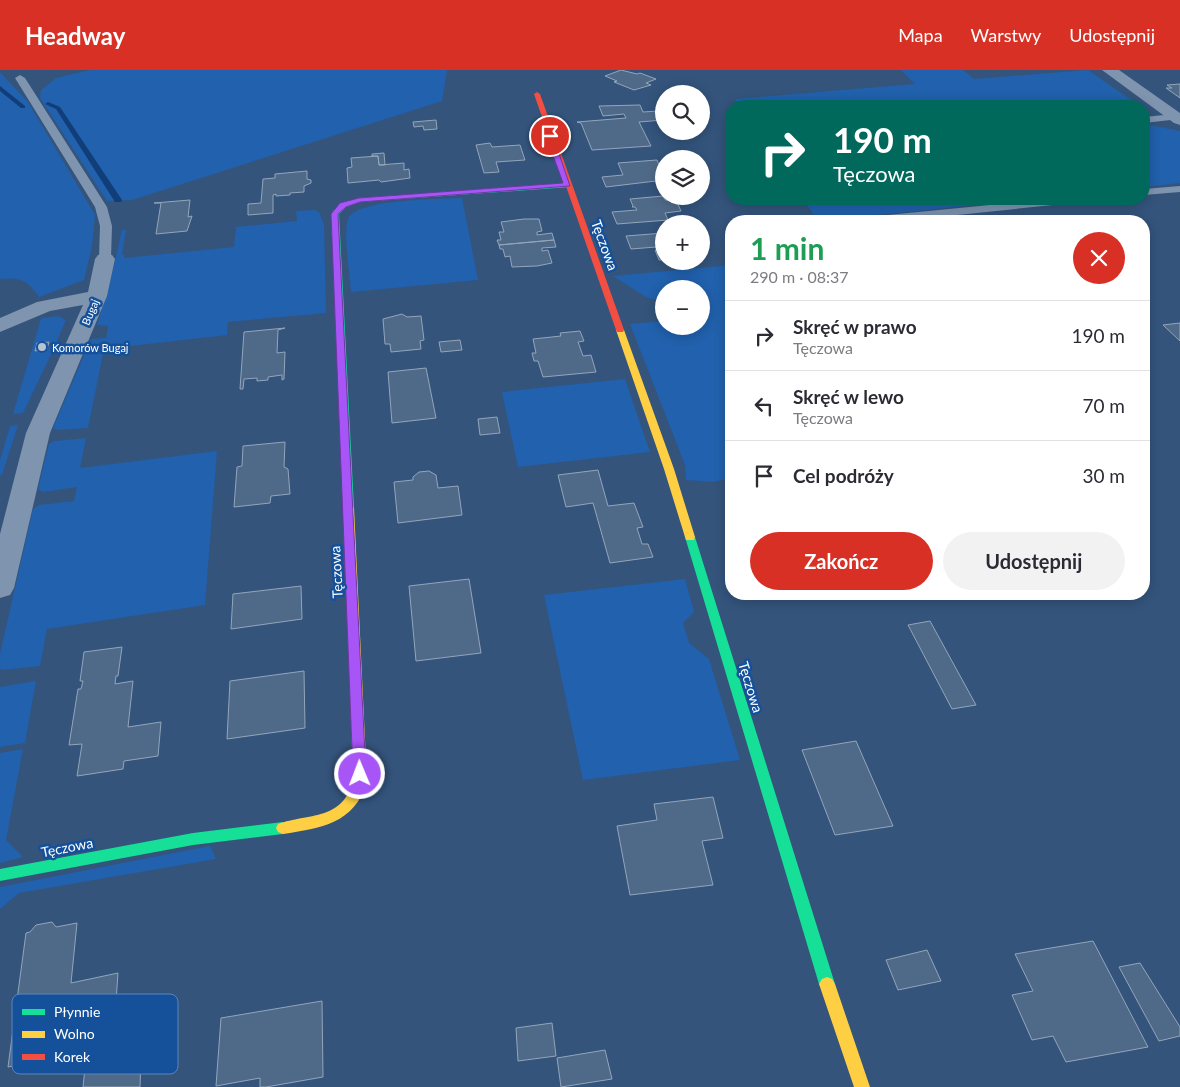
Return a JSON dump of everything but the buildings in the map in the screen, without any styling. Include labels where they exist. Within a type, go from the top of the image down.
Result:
[{"type":"street","points":[[1109,70],[1178,118]]},
{"type":"street","name":"Tęczowa","points":[[536,94],[669,469],[815,947],[862,1087]]},
{"type":"street","name":"Tęczowa","points":[[0,875],[193,838],[315,824],[338,813],[352,801],[360,782],[360,758],[335,214],[343,205],[359,200],[567,184]]},
{"type":"street","name":"Bugaj","points":[[0,588],[38,434],[97,296],[106,259]]},
{"type":"street","points":[[0,326],[44,306],[97,296]]},
{"type":"lane","name":"Bugaj","points":[[20,78],[101,208],[106,226],[106,259]]},
{"type":"lane","points":[[1150,120],[1178,118]]},
{"type":"lane","points":[[1150,192],[1180,189]]},
{"type":"lane","points":[[926,215],[1023,205]]},
{"type":"shaded area","points":[[90,70],[447,70],[442,101],[132,200],[107,201],[40,98],[41,90],[56,78]]},
{"type":"shaded area","points":[[901,70],[963,70],[974,79],[1088,70],[1131,100],[735,99],[915,84]]},
{"type":"shaded area","points":[[0,72],[28,102],[95,215],[92,246],[84,280],[39,297],[23,281],[18,279],[0,279]]},
{"type":"shaded area","points":[[1150,125],[1180,131],[1180,183],[1150,186]]},
{"type":"shaded area","points":[[462,198],[478,280],[351,292],[346,234],[348,219],[354,212],[366,207],[400,201]]},
{"type":"shaded area","points":[[807,205],[975,205],[877,215],[814,215]]},
{"type":"shaded area","points":[[314,210],[319,212],[324,224],[326,313],[228,322],[227,335],[104,349],[88,428],[57,430],[53,428],[91,339],[106,338],[108,326],[97,325],[110,283],[122,230],[126,230],[122,254],[124,258],[234,247],[236,227],[297,221],[296,211]]},
{"type":"shaded area","points":[[725,266],[725,479],[713,482],[686,480],[685,465],[630,324],[655,322],[655,335],[710,335],[710,280],[655,280],[655,300],[646,297],[613,276],[677,270],[710,270],[710,267]]},
{"type":"shaded area","points":[[42,315],[42,318],[58,316],[66,320],[56,343],[49,344],[49,341],[37,343],[35,351],[48,350],[49,347],[55,346],[23,413],[13,414]]},
{"type":"shaded area","points":[[625,379],[650,452],[518,467],[502,392]]},
{"type":"shaded area","points":[[18,425],[2,475],[0,475],[0,460],[10,426]]},
{"type":"shaded area","points":[[86,438],[80,468],[217,451],[205,605],[47,629],[40,666],[0,669],[0,654],[33,509],[39,505],[74,501],[77,487],[43,492],[38,489],[49,444],[55,441]]},
{"type":"shaded area","points":[[685,579],[694,612],[683,623],[689,643],[709,659],[740,760],[583,780],[544,595]]},
{"type":"shaded area","points":[[36,681],[25,743],[0,747],[0,687]]},
{"type":"shaded area","points":[[23,749],[6,840],[23,857],[0,863],[0,753]]},
{"type":"shaded area","points":[[210,846],[216,859],[19,893],[0,909],[0,887]]},
{"type":"waterway","points":[[0,88],[23,107]]},
{"type":"waterway","points":[[48,104],[58,108],[118,200]]},
{"type":"traffic: fast","points":[[349,508],[335,214],[343,205],[359,200],[567,185]]},
{"type":"traffic: fast","points":[[690,537],[827,984]]},
{"type":"traffic: fast","points":[[0,875],[193,839],[283,828]]},
{"type":"traffic: slow","points":[[620,330],[669,469],[690,537]]},
{"type":"traffic: slow","points":[[283,828],[306,825],[339,813],[355,797],[360,782],[349,508]]},
{"type":"traffic: slow","points":[[827,984],[862,1087]]},
{"type":"traffic: jam","points":[[537,94],[620,330]]},
{"type":"place","name":"Komorów Bugaj","points":[[42,347]]},
{"type":"route","points":[[360,774],[334,221],[336,210],[343,205],[359,200],[567,184],[550,136]]}]
